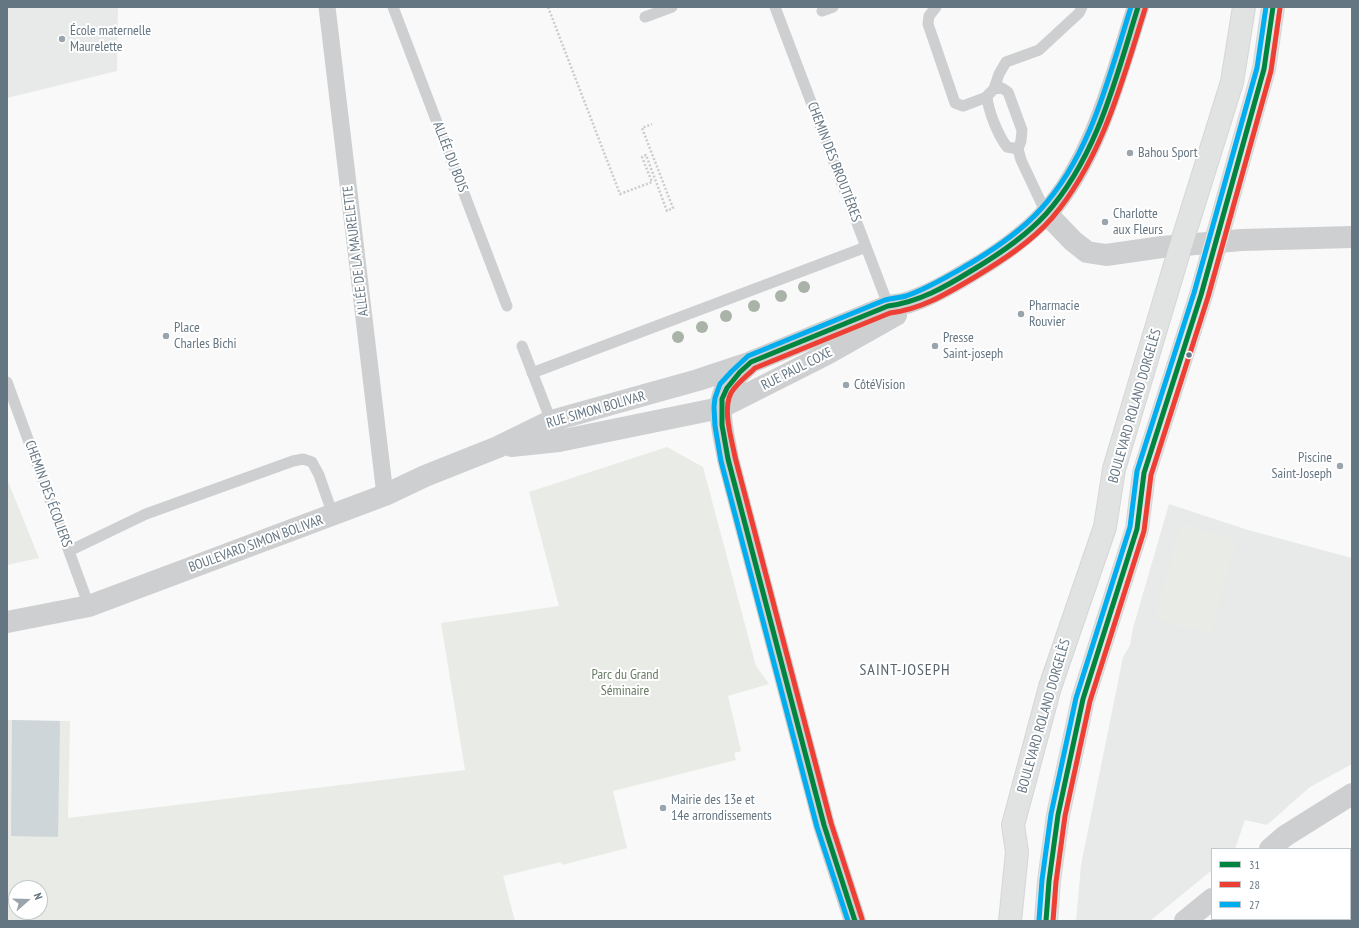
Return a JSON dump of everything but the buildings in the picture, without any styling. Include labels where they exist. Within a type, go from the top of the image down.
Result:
[{"type":"main road","name":"BOULEVARD ROLAND DORGELÈS","points":[[1010,921],[1018,852],[1013,825],[1050,688],[1105,527],[1114,468],[1232,82],[1244,7]]},
{"type":"main road","name":"BOULEVARD ROLAND DORGELÈS","points":[[1046,921],[1049,881],[1058,815],[1083,699],[1137,529],[1144,473],[1201,295],[1264,69],[1273,7]]},
{"type":"street","name":"ALLÉE DE LA MAURELETTE","points":[[327,7],[385,495]]},
{"type":"street","name":"RUE PAUL COXE","points":[[855,921],[824,825],[728,459],[720,408],[724,392],[736,376],[751,362],[891,312],[951,283],[997,256],[1021,238],[1046,214],[1073,178],[1087,150],[1103,111],[1138,7]]},
{"type":"street","points":[[1046,214],[1073,241],[1087,252],[1106,255],[1181,245],[1351,232]]},
{"type":"street","name":"RUE PAUL COXE","points":[[720,408],[828,354],[891,312]]},
{"type":"street","name":"RUE SIMON BOLIVAR","points":[[498,447],[551,421],[698,380],[751,362]]},
{"type":"street","name":"RUE SIMON BOLIVAR","points":[[498,447],[559,441],[720,408]]},
{"type":"street","name":"BOULEVARD SIMON BOLIVAR","points":[[7,622],[89,606],[385,495],[425,476],[498,447]]},
{"type":"street","points":[[1271,848],[1285,836],[1352,794]]},
{"type":"street","points":[[1191,918],[1211,900]]},
{"type":"lane","name":"ALLÉE DU BOIS","points":[[393,7],[507,306]]},
{"type":"lane","points":[[645,17],[672,7]]},
{"type":"lane","name":"CHEMIN DES BROUTIÈRES","points":[[775,7],[891,312]]},
{"type":"lane","points":[[822,11],[833,7]]},
{"type":"lane","points":[[936,7],[929,16],[928,24],[955,103],[963,106],[1002,88],[1008,92],[1022,130],[1021,142],[1018,148],[1021,160],[1046,214]]},
{"type":"lane","points":[[1018,148],[1007,147],[1002,139],[988,103],[990,93],[1006,62],[1039,50],[1079,13],[1082,7]]},
{"type":"lane","points":[[532,373],[866,247]]},
{"type":"lane","points":[[522,346],[551,421]]},
{"type":"lane","name":"CHEMIN DES ÉCOLIERS","points":[[7,382],[89,606]]},
{"type":"lane","points":[[69,551],[146,514],[293,461],[303,459],[312,462],[316,468],[333,515]]},
{"type":"path","points":[[548,7],[620,194],[652,182],[642,157],[646,156],[667,211],[674,208],[642,128],[652,124]]},
{"type":"shaded area","name":"École maternelle Maurelette","points":[[7,7],[118,7],[117,71],[7,98]]},
{"type":"shaded area","points":[[1169,504],[1248,530],[1352,558],[1352,764],[1310,787],[1267,825],[1245,820],[1235,848],[1211,848],[1211,871],[1150,921],[1076,921],[1081,865],[1123,657],[1130,645],[1133,628]]},
{"type":"shaded area","points":[[12,720],[60,721],[58,837],[11,836]]},
{"type":"green space","name":"Parc du Grand Séminaire","points":[[667,447],[703,467],[756,666],[769,684],[728,696],[741,751],[734,753],[736,760],[613,791],[627,848],[562,865],[561,862],[503,876],[515,921],[7,921],[7,720],[70,721],[68,818],[465,770],[441,623],[559,606],[529,492]]},
{"type":"green space","points":[[7,479],[39,558],[7,565]]},
{"type":"green space","points":[[1180,523],[1237,540],[1211,634],[1155,620]]},
{"type":"transit line","name":"27","points":[[848,921],[817,827],[721,461],[715,426],[715,398],[720,384],[748,356],[885,300],[915,293],[947,277],[990,251],[1008,239],[1033,218],[1058,188],[1073,165],[1085,140],[1106,87],[1131,7]]},
{"type":"transit line","name":"31","points":[[855,921],[824,825],[728,459],[722,425],[722,399],[727,388],[740,372],[751,362],[888,306],[910,301],[931,293],[991,259],[1020,238],[1038,222],[1064,192],[1079,168],[1092,142],[1113,89],[1138,7]]},
{"type":"transit line","name":"27","points":[[1039,920],[1042,880],[1051,814],[1076,698],[1130,527],[1137,471],[1194,293],[1257,68],[1266,7]]},
{"type":"transit line","name":"31","points":[[1046,921],[1049,881],[1058,815],[1083,699],[1137,529],[1144,473],[1201,295],[1264,69],[1273,7]]},
{"type":"transit line","name":"28","points":[[1053,921],[1056,882],[1065,816],[1090,701],[1144,531],[1151,475],[1208,297],[1271,71],[1280,8]]},
{"type":"transit line","name":"28","points":[[862,919],[831,823],[735,457],[728,425],[728,400],[736,386],[755,368],[890,313],[913,308],[934,300],[985,271],[1026,243],[1044,227],[1069,195],[1084,171],[1097,145],[1119,92],[1145,9]]},
{"type":"place","name":"École maternelle Maurelette","points":[[62,39]]},
{"type":"place","name":"Bahou Sport","points":[[1130,153]]},
{"type":"place","name":"Charlotte aux Fleurs","points":[[1105,222]]},
{"type":"place","name":"Pharmacie Rouvier","points":[[1021,314]]},
{"type":"place","name":"Place Charles Bichi","points":[[166,336]]},
{"type":"place","name":"Presse Saint-joseph","points":[[935,346]]},
{"type":"place","name":"CôtéVision","points":[[846,385]]},
{"type":"place","name":"Piscine Saint-Joseph","points":[[1340,466]]},
{"type":"place","name":"Mairie des 13e et 14e arrondissements","points":[[663,808]]},
{"type":"district","name":"SAINT-JOSEPH","points":[[905,670]]}]
